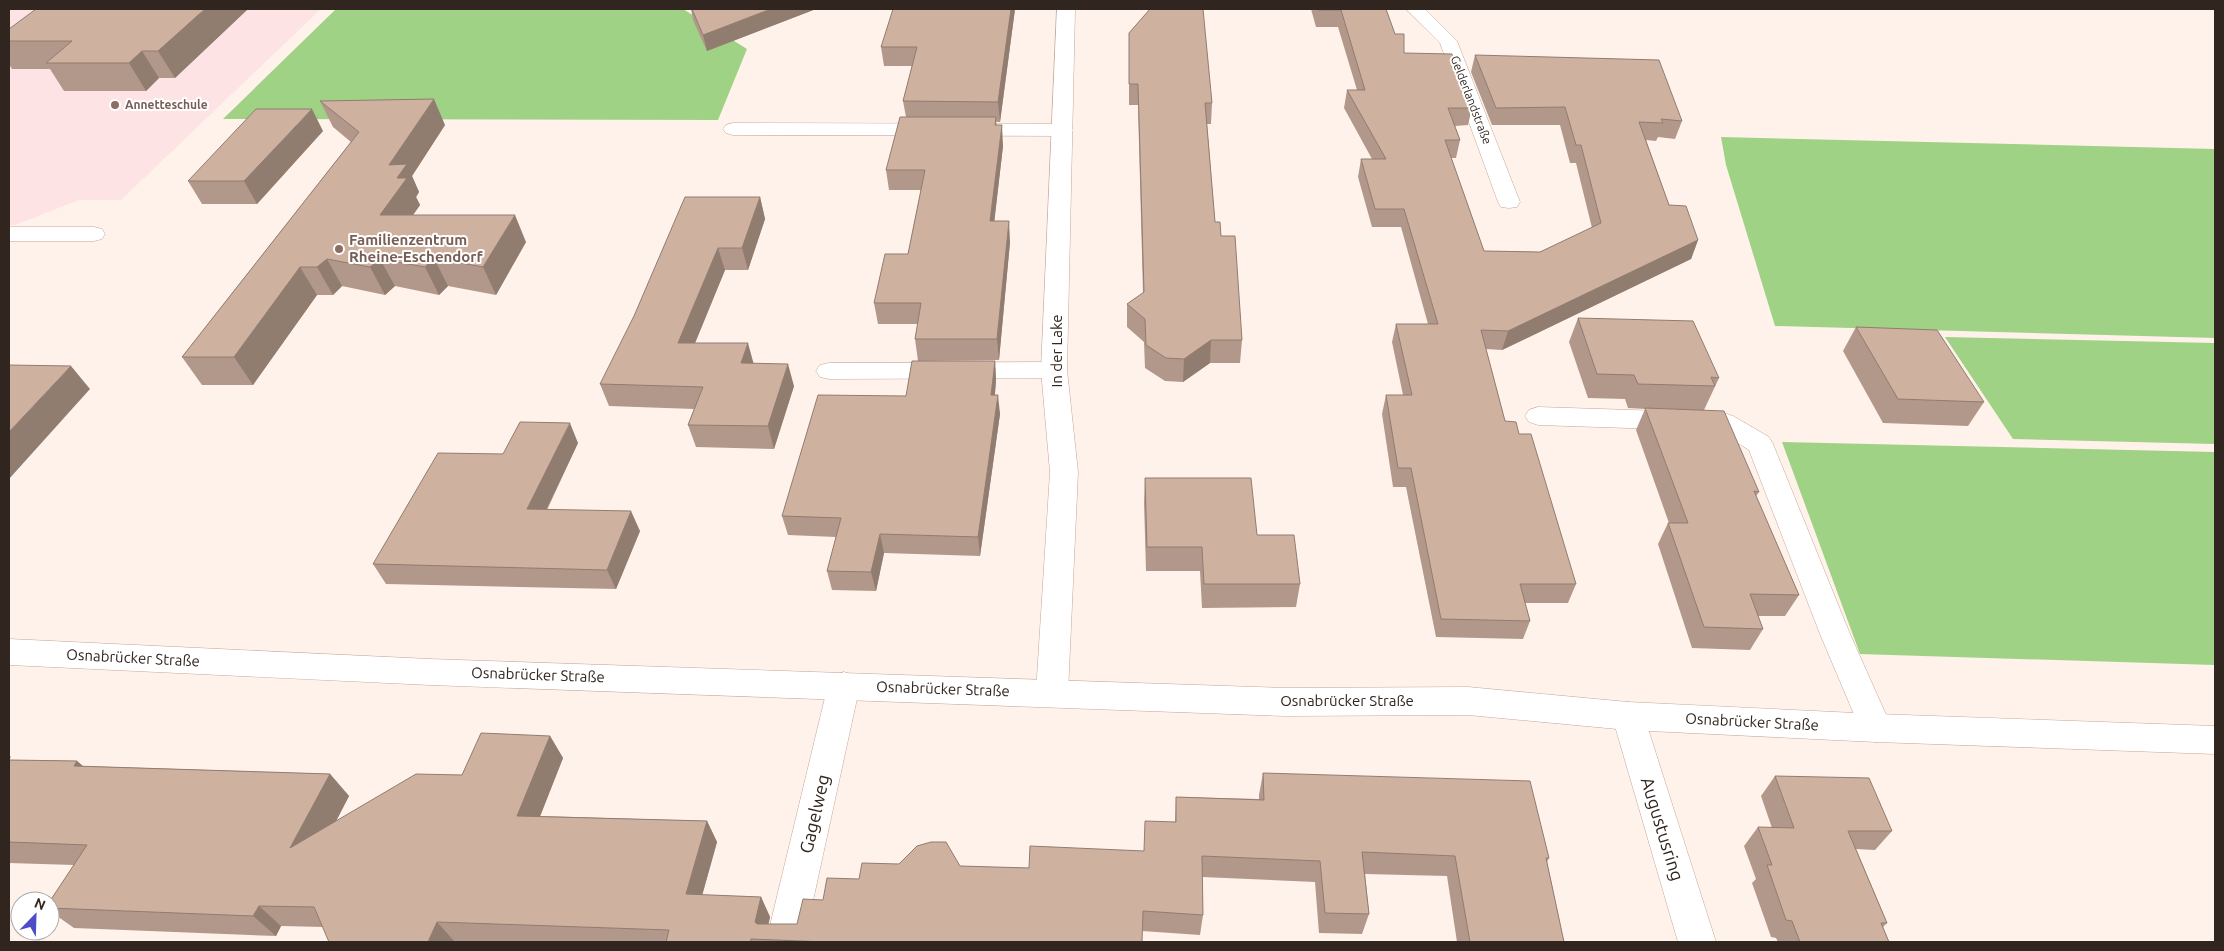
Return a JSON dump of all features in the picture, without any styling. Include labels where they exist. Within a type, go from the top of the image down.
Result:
[{"type":"street","name":"In der Lake","points":[[1052,693],[1064,472],[1054,370],[1066,9]]},
{"type":"street","name":"Gelderlandstraße","points":[[1415,9],[1448,41],[1510,202]]},
{"type":"street","points":[[733,129],[1063,130]]},
{"type":"street","points":[[9,234],[94,234]]},
{"type":"street","points":[[829,371],[1054,370]]},
{"type":"street","points":[[1538,416],[1724,422],[1760,444],[1835,634],[1876,728]]},
{"type":"street","name":"Osnabrücker Straße","points":[[9,652],[420,672],[844,685],[1285,702],[1468,701],[1628,716],[1876,728],[2215,740]]},
{"type":"street","name":"Gagelweg","points":[[785,942],[844,685]]},
{"type":"street","name":"Augustusring","points":[[1628,716],[1697,942]]},
{"type":"shaded area","name":"Annetteschule","points":[[9,9],[321,9],[121,200],[79,200],[15,225],[9,225]]},
{"type":"green space","points":[[336,9],[683,9],[747,49],[718,120],[223,119]]},
{"type":"green space","points":[[1721,137],[2215,149],[2215,338],[1775,326],[1726,165]]},
{"type":"green space","points":[[1945,337],[2215,343],[2215,444],[2013,439]]},
{"type":"green space","points":[[1782,442],[2215,452],[2215,665],[1860,654]]},
{"type":"building","points":[[36,9],[205,9],[158,51],[142,51],[129,63],[46,63],[72,41],[9,41],[9,29]]},
{"type":"building","points":[[692,9],[771,9],[703,35]]},
{"type":"building","points":[[893,9],[1011,9],[998,102],[903,101],[917,47],[881,47]]},
{"type":"building","points":[[1150,9],[1203,9],[1212,103],[1205,103],[1215,222],[1220,222],[1221,236],[1235,236],[1242,340],[1211,340],[1184,359],[1166,358],[1146,345],[1145,319],[1127,304],[1144,292],[1138,84],[1129,84],[1129,33]]},
{"type":"building","points":[[1318,9],[1386,9],[1395,34],[1404,34],[1404,53],[1452,54],[1472,108],[1448,108],[1460,140],[1445,140],[1484,251],[1540,252],[1601,223],[1581,145],[1576,145],[1565,107],[1496,108],[1475,55],[1659,60],[1682,121],[1661,119],[1663,123],[1639,122],[1669,205],[1686,206],[1698,240],[1508,331],[1481,330],[1505,421],[1516,422],[1519,434],[1531,434],[1576,584],[1520,584],[1530,621],[1441,619],[1411,468],[1398,468],[1386,395],[1412,395],[1396,324],[1438,324],[1404,209],[1375,209],[1361,159],[1386,159],[1347,90],[1365,90],[1341,10]]},
{"type":"building","points":[[434,99],[389,165],[407,164],[397,178],[407,178],[380,215],[515,215],[483,267],[434,258],[425,267],[380,259],[370,267],[327,259],[317,267],[300,267],[234,357],[182,357],[359,132],[320,101]]},
{"type":"building","points":[[256,109],[312,109],[244,181],[188,181]]},
{"type":"building","points":[[900,117],[996,117],[995,125],[1002,125],[990,221],[1009,221],[997,339],[915,339],[921,303],[874,303],[885,254],[908,254],[925,170],[886,170]]},
{"type":"building","points":[[685,197],[760,197],[742,248],[718,248],[678,343],[748,343],[741,363],[788,364],[768,426],[688,425],[703,387],[600,384],[634,316]]},
{"type":"building","points":[[1578,318],[1693,321],[1719,378],[1711,377],[1715,386],[1638,384],[1634,375],[1597,374]]},
{"type":"building","points":[[1856,327],[1937,330],[1984,402],[1898,399]]},
{"type":"building","points":[[912,361],[995,361],[991,395],[998,395],[978,537],[880,534],[871,572],[827,571],[841,518],[782,516],[818,395],[906,396]]},
{"type":"building","points":[[9,365],[71,366],[9,432]]},
{"type":"building","points":[[1645,408],[1724,411],[1759,492],[1754,491],[1799,595],[1750,594],[1763,629],[1704,627],[1668,523],[1688,523]]},
{"type":"building","points":[[520,422],[570,423],[527,509],[631,511],[607,570],[373,564],[438,453],[503,454]]},
{"type":"building","points":[[1145,478],[1251,478],[1257,535],[1294,535],[1300,584],[1204,584],[1202,547],[1147,547]]},
{"type":"building","points":[[481,733],[550,736],[517,816],[707,821],[686,894],[761,897],[755,922],[757,924],[797,924],[803,899],[823,900],[827,878],[859,879],[862,863],[899,864],[917,846],[931,842],[946,842],[960,866],[1029,868],[1030,846],[1144,851],[1145,821],[1176,822],[1176,797],[1264,800],[1263,773],[1530,781],[1549,858],[1546,858],[1564,942],[1470,942],[1455,856],[1362,852],[1369,914],[1325,913],[1320,861],[1202,856],[1203,915],[1143,911],[1142,942],[826,942],[751,939],[750,942],[666,942],[669,930],[437,922],[428,942],[329,942],[314,907],[259,906],[253,916],[60,908],[60,891],[57,891],[87,845],[9,842],[9,760],[77,761],[74,766],[330,774],[290,848],[416,774],[462,775]]},
{"type":"building","points":[[1775,776],[1869,778],[1892,831],[1848,831],[1887,923],[1881,923],[1889,942],[1800,942],[1792,921],[1786,920],[1767,865],[1772,865],[1758,827],[1794,828]]},
{"type":"place","name":"Annetteschule","points":[[115,105]]},
{"type":"place","name":"Familienzentrum Rheine-Eschendorf","points":[[339,249]]}]
